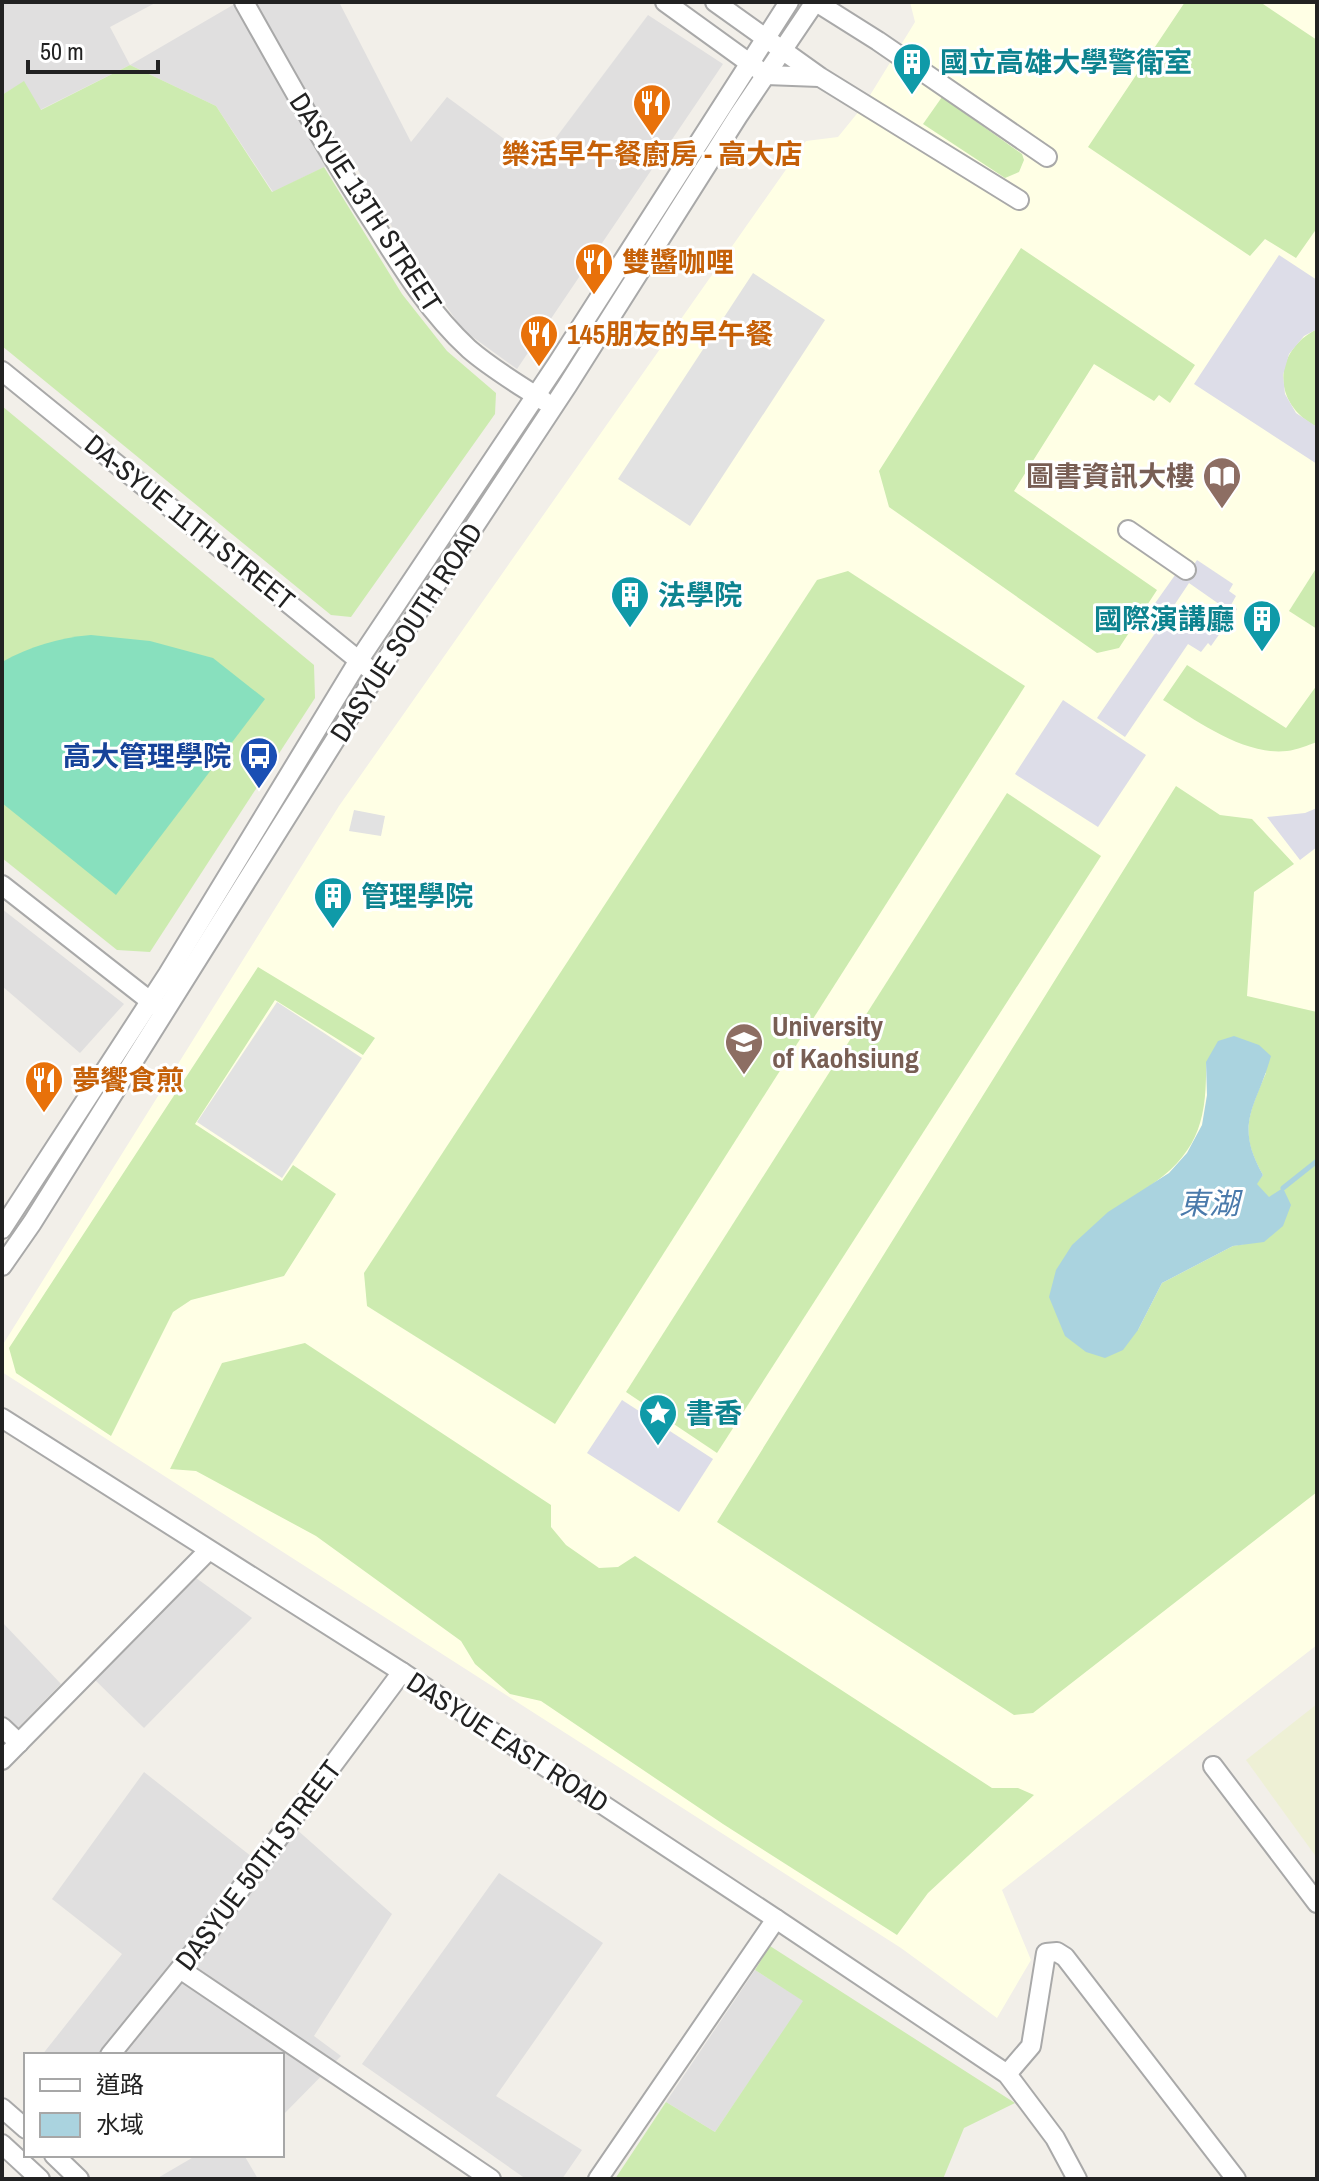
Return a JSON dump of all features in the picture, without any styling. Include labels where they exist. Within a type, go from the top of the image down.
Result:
[{"type":"street","name":"DASYUE 13TH STREET","points":[[244,2],[341,172],[412,283],[469,349],[506,378],[553,407]]},
{"type":"street","points":[[665,2],[766,75],[820,77]]},
{"type":"street","points":[[715,2],[820,77],[1019,200]]},
{"type":"street","name":"DASYUE SOUTH ROAD","points":[[2,1266],[32,1223],[359,660],[536,396],[789,2]]},
{"type":"street","name":"DASYUE SOUTH ROAD","points":[[2,1229],[157,1006],[377,674],[815,2]]},
{"type":"street","points":[[815,2],[1047,157]]},
{"type":"street","points":[[843,2],[856,27]]},
{"type":"street","name":"DA-SYUE 11TH STREET","points":[[2,371],[377,674]]},
{"type":"street","points":[[1128,530],[1186,570]]},
{"type":"street","points":[[2,885],[157,1006]]},
{"type":"street","name":"DASYUE EAST ROAD","points":[[2,1418],[402,1672],[1007,2074],[1055,2138],[1077,2179]]},
{"type":"street","points":[[2,1760],[208,1551]]},
{"type":"street","name":"DASYUE 50TH STREET","points":[[112,2053],[180,1969],[402,1672]]},
{"type":"street","points":[[2,1727],[19,1743]]},
{"type":"street","points":[[1213,1766],[1317,1903]]},
{"type":"street","points":[[598,2179],[776,1919]]},
{"type":"street","points":[[1007,2074],[1031,2046],[1046,1953],[1057,1952],[1065,1957],[1236,2179]]},
{"type":"street","points":[[180,1969],[491,2179]]},
{"type":"street","points":[[2,2108],[24,2127]]},
{"type":"street","points":[[2,2144],[23,2157],[40,2179]]},
{"type":"street","points":[[56,2157],[79,2179]]},
{"type":"shaded area","points":[[2,2],[157,2],[110,27],[130,65],[40,110],[24,82],[2,95]]},
{"type":"shaded area","points":[[238,2],[339,2],[411,142],[447,97],[537,163],[648,15],[723,64],[517,369],[463,330],[401,242],[349,155],[273,192],[216,106],[130,65]]},
{"type":"shaded area","name":"University of Kaohsiung","points":[[910,2],[1317,2],[1317,1645],[1002,1890],[1031,1960],[997,2018],[901,1948],[2,1372],[2,1346],[339,806],[806,141],[838,137],[864,105],[915,22]]},
{"type":"shaded area","points":[[1279,255],[1317,280],[1317,329],[1304,336],[1289,354],[1283,375],[1285,394],[1296,413],[1317,427],[1317,464],[1194,384]]},
{"type":"shaded area","points":[[753,273],[825,320],[690,526],[618,479]]},
{"type":"shaded area","points":[[1197,560],[1233,584],[1229,591],[1236,596],[1231,605],[1237,609],[1211,646],[1208,643],[1201,652],[1188,644],[1125,737],[1097,718],[1160,626],[1146,616],[1185,561],[1193,566]],"holes":[[[1189,583],[1219,604],[1201,630],[1171,610]]]},
{"type":"shaded area","points":[[1063,700],[1146,755],[1098,827],[1015,774]]},
{"type":"shaded area","points":[[1317,808],[1317,847],[1300,860],[1267,817],[1305,813]]},
{"type":"shaded area","points":[[354,810],[385,816],[381,836],[349,831]]},
{"type":"shaded area","points":[[2,909],[124,1004],[80,1053],[2,986]]},
{"type":"shaded area","points":[[277,1002],[362,1058],[282,1178],[197,1122]]},
{"type":"shaded area","points":[[622,1400],[713,1459],[679,1512],[587,1453]]},
{"type":"shaded area","points":[[196,1578],[252,1618],[144,1728],[92,1677]]},
{"type":"shaded area","points":[[2,1622],[61,1684],[2,1744]]},
{"type":"shaded area","points":[[1317,1704],[1317,1858],[1246,1760]]},
{"type":"shaded area","points":[[144,1772],[256,1860],[286,1820],[392,1914],[314,2036],[341,2056],[284,2114],[284,2053],[44,2053],[122,1954],[52,1899]]},
{"type":"shaded area","points":[[499,1873],[603,1943],[496,2096],[582,2150],[562,2179],[526,2179],[362,2064]]},
{"type":"shaded area","points":[[755,1970],[804,2001],[715,2132],[666,2102]]},
{"type":"shaded area","points":[[194,2157],[245,2157],[258,2179],[156,2179]]},
{"type":"green space","points":[[1185,2],[1260,2],[1317,40],[1317,228],[1296,258],[1265,239],[1250,256],[1088,147]]},
{"type":"green space","points":[[130,65],[216,106],[272,192],[324,167],[402,294],[447,351],[496,393],[495,414],[351,617],[331,615],[2,346],[2,95],[24,81],[41,110]]},
{"type":"green space","points":[[942,97],[1022,154],[1024,160],[1019,172],[1005,178],[923,124]]},
{"type":"green space","points":[[1021,248],[1195,365],[1170,403],[1159,395],[1154,401],[1094,364],[1014,491],[1157,590],[1119,648],[1097,653],[889,507],[879,471]]},
{"type":"green space","points":[[1317,329],[1317,427],[1302,417],[1292,405],[1285,392],[1283,378],[1285,364],[1292,351],[1302,339]]},
{"type":"green space","points":[[2,406],[314,665],[315,698],[150,952],[117,950],[2,858]]},
{"type":"green space","points":[[1317,567],[1317,629],[1289,611]]},
{"type":"green space","points":[[848,571],[1025,686],[555,1424],[367,1306],[364,1273],[817,580]]},
{"type":"green space","points":[[91,635],[150,641],[213,658],[265,699],[116,895],[2,803],[2,662],[45,644]]},
{"type":"green space","points":[[1187,665],[1286,728],[1317,685],[1317,742],[1291,750],[1271,751],[1238,743],[1206,727],[1163,700]]},
{"type":"green space","points":[[1176,786],[1220,815],[1252,819],[1294,864],[1254,892],[1247,996],[1317,1012],[1317,1492],[1033,1713],[1014,1715],[717,1522]],"holes":[[[1206,1062],[1266,1073],[1251,1113],[1249,1135],[1263,1175],[1256,1184],[1269,1198],[1244,1244],[1233,1246],[1162,1283],[1138,1330],[1147,1188],[1178,1162],[1196,1134],[1204,1102]]]},
{"type":"green space","points":[[1007,793],[1101,856],[717,1453],[626,1392]]},
{"type":"green space","points":[[258,967],[375,1038],[363,1055],[275,1000],[195,1124],[282,1181],[293,1165],[336,1194],[284,1276],[191,1300],[173,1312],[111,1436],[16,1373],[9,1348]]},
{"type":"green space","points":[[305,1343],[551,1505],[551,1527],[566,1545],[599,1568],[618,1567],[635,1556],[992,1788],[1018,1788],[1034,1795],[928,1893],[897,1935],[723,1824],[541,1701],[510,1694],[475,1664],[461,1641],[316,1536],[196,1471],[170,1469],[222,1363]]},
{"type":"green space","points":[[770,1946],[1015,2103],[964,2128],[943,2179],[615,2179],[666,2102],[715,2132],[803,2001],[755,1970]]},
{"type":"water","name":"東湖","points":[[1234,1036],[1259,1045],[1271,1056],[1250,1115],[1249,1128],[1254,1157],[1263,1175],[1257,1184],[1269,1197],[1283,1188],[1291,1205],[1283,1226],[1264,1242],[1233,1246],[1162,1283],[1138,1330],[1123,1350],[1105,1358],[1086,1352],[1065,1336],[1049,1297],[1056,1270],[1072,1245],[1108,1212],[1169,1173],[1187,1153],[1202,1125],[1207,1095],[1206,1062],[1218,1041]]},
{"type":"waterway","points":[[1283,1188],[1317,1161]]},
{"type":"place","name":"國立高雄大學警衛室","points":[[912,96]]},
{"type":"place","name":"樂活早午餐廚房 - 高大店","points":[[652,137]]},
{"type":"place","name":"雙醬咖哩","points":[[594,296]]},
{"type":"place","name":"145朋友的早午餐","points":[[539,368]]},
{"type":"place","name":"圖書資訊大樓","points":[[1222,510]]},
{"type":"place","name":"法學院","points":[[630,629]]},
{"type":"place","name":"國際演講廳","points":[[1262,653]]},
{"type":"place","name":"高大管理學院","points":[[259,790]]},
{"type":"place","name":"管理學院","points":[[333,930]]},
{"type":"place","name":"University of Kaohsiung","points":[[744,1076]]},
{"type":"place","name":"夢饗食煎","points":[[44,1114]]},
{"type":"place","name":"書香","points":[[658,1447]]}]
